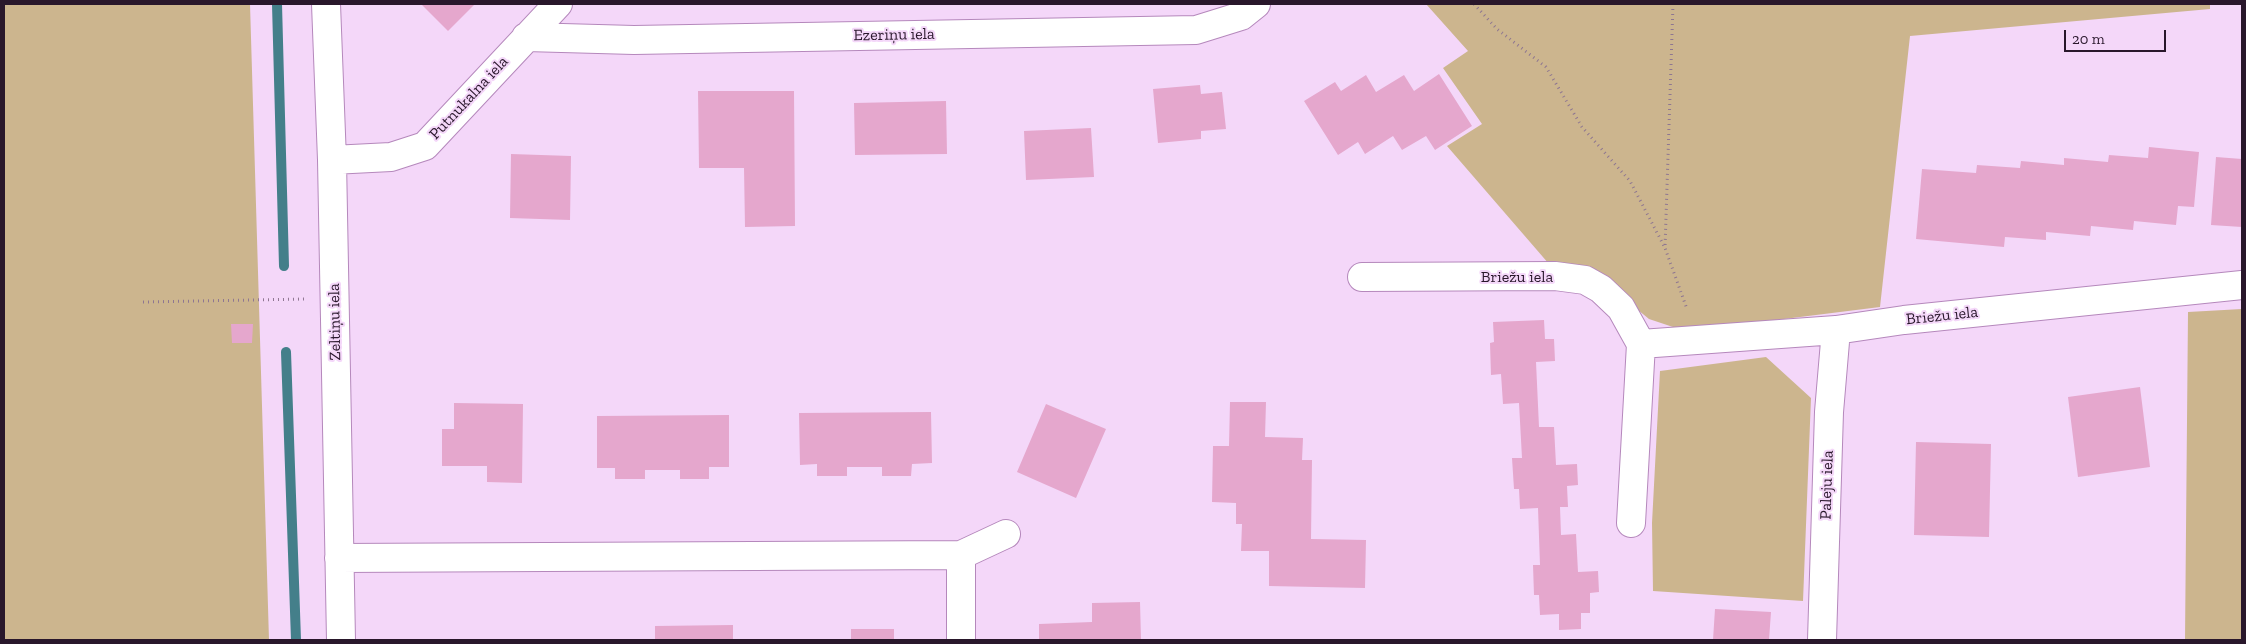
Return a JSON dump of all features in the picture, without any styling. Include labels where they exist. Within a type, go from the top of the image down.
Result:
[{"type":"street","name":"Zeltiņu iela","points":[[326,4],[332,160],[341,640]]},
{"type":"street","name":"Putnukalna iela","points":[[332,160],[391,157],[425,146],[558,4]]},
{"type":"street","name":"Ezeriņu iela","points":[[526,37],[634,40],[1196,30],[1241,16],[1256,4]]},
{"type":"street","name":"Briežu iela","points":[[1362,277],[1555,276],[1585,280],[1601,289],[1621,308],[1642,344],[1836,330],[1904,320],[2242,285]]},
{"type":"street","name":"Paleju iela","points":[[1822,640],[1829,412],[1836,330]]},
{"type":"street","points":[[1630,524],[1642,344]]},
{"type":"street","points":[[339,558],[961,555],[1006,534]]},
{"type":"street","points":[[961,555],[961,640]]},
{"type":"path","points":[[1474,4],[1496,29],[1546,67],[1582,127],[1630,181],[1665,248],[1699,340]]},
{"type":"path","points":[[1665,248],[1673,4]]},
{"type":"path","points":[[143,302],[334,299]]},
{"type":"shaded area","points":[[4,4],[250,4],[269,640],[4,640]]},
{"type":"shaded area","points":[[1426,4],[2210,4],[2210,9],[1910,36],[1880,307],[1704,329],[1676,328],[1649,319],[1632,305],[1549,264],[1447,146],[1482,124],[1443,68],[1468,51]]},
{"type":"shaded area","points":[[2242,309],[2242,640],[2185,640],[2188,312]]},
{"type":"shaded area","points":[[1766,357],[1811,398],[1803,601],[1653,591],[1652,523],[1660,371]]},
{"type":"building","points":[[421,4],[475,4],[448,31]]},
{"type":"building","points":[[1439,74],[1472,126],[1435,150],[1426,136],[1402,150],[1393,136],[1365,154],[1358,142],[1338,155],[1304,101],[1335,82],[1341,91],[1366,75],[1376,92],[1404,75],[1414,91]]},
{"type":"building","points":[[1200,85],[1201,94],[1222,92],[1226,129],[1201,131],[1201,139],[1158,143],[1153,89]]},
{"type":"building","points":[[698,91],[794,91],[795,226],[745,227],[744,168],[699,168]]},
{"type":"building","points":[[946,101],[947,154],[855,155],[854,103]]},
{"type":"building","points":[[1091,128],[1094,177],[1026,180],[1024,131]]},
{"type":"building","points":[[2149,147],[2199,152],[2194,207],[2178,206],[2176,225],[2134,221],[2133,230],[2091,226],[2090,236],[2046,232],[2046,240],[2005,237],[2004,247],[1916,239],[1922,169],[1976,173],[1977,165],[2020,168],[2021,161],[2064,165],[2064,158],[2108,162],[2109,155],[2148,158]]},
{"type":"building","points":[[511,154],[571,156],[570,220],[510,218]]},
{"type":"building","points":[[2216,157],[2242,159],[2242,227],[2211,225]]},
{"type":"building","points":[[1544,320],[1545,339],[1554,339],[1555,361],[1536,362],[1539,427],[1554,427],[1556,465],[1577,464],[1578,485],[1567,486],[1568,507],[1560,507],[1561,535],[1576,534],[1578,572],[1598,571],[1599,592],[1590,593],[1590,613],[1581,613],[1581,629],[1559,630],[1559,614],[1540,615],[1539,595],[1534,595],[1533,565],[1540,565],[1538,508],[1520,509],[1519,489],[1514,489],[1512,458],[1522,458],[1519,403],[1503,404],[1501,374],[1491,375],[1490,343],[1494,342],[1493,322]]},
{"type":"building","points":[[231,324],[253,324],[252,343],[232,343]]},
{"type":"building","points":[[2140,387],[2150,467],[2078,477],[2068,397]]},
{"type":"building","points":[[1230,402],[1266,402],[1265,437],[1303,438],[1302,460],[1312,460],[1311,539],[1366,540],[1365,588],[1269,586],[1269,551],[1241,551],[1242,524],[1236,524],[1236,503],[1212,502],[1213,446],[1229,446]]},
{"type":"building","points":[[454,403],[523,404],[522,483],[487,482],[487,466],[442,466],[442,429],[454,429]]},
{"type":"building","points":[[1046,404],[1106,429],[1076,498],[1017,472]]},
{"type":"building","points":[[931,412],[932,463],[912,464],[911,476],[882,476],[882,467],[847,467],[847,476],[817,476],[817,464],[800,465],[799,413]]},
{"type":"building","points":[[729,415],[729,467],[709,467],[709,479],[680,479],[680,470],[645,470],[645,479],[615,479],[615,468],[597,468],[597,416]]},
{"type":"building","points":[[1916,442],[1991,444],[1989,537],[1914,535]]},
{"type":"building","points":[[1140,602],[1141,640],[1039,640],[1039,624],[1092,622],[1092,603]]},
{"type":"building","points":[[1715,609],[1771,612],[1769,640],[1713,640]]},
{"type":"building","points":[[733,625],[733,640],[655,640],[655,626]]},
{"type":"building","points":[[851,629],[894,629],[894,640],[851,640]]},
{"type":"waterway","points":[[277,4],[284,266]]},
{"type":"waterway","points":[[286,352],[296,640]]}]
